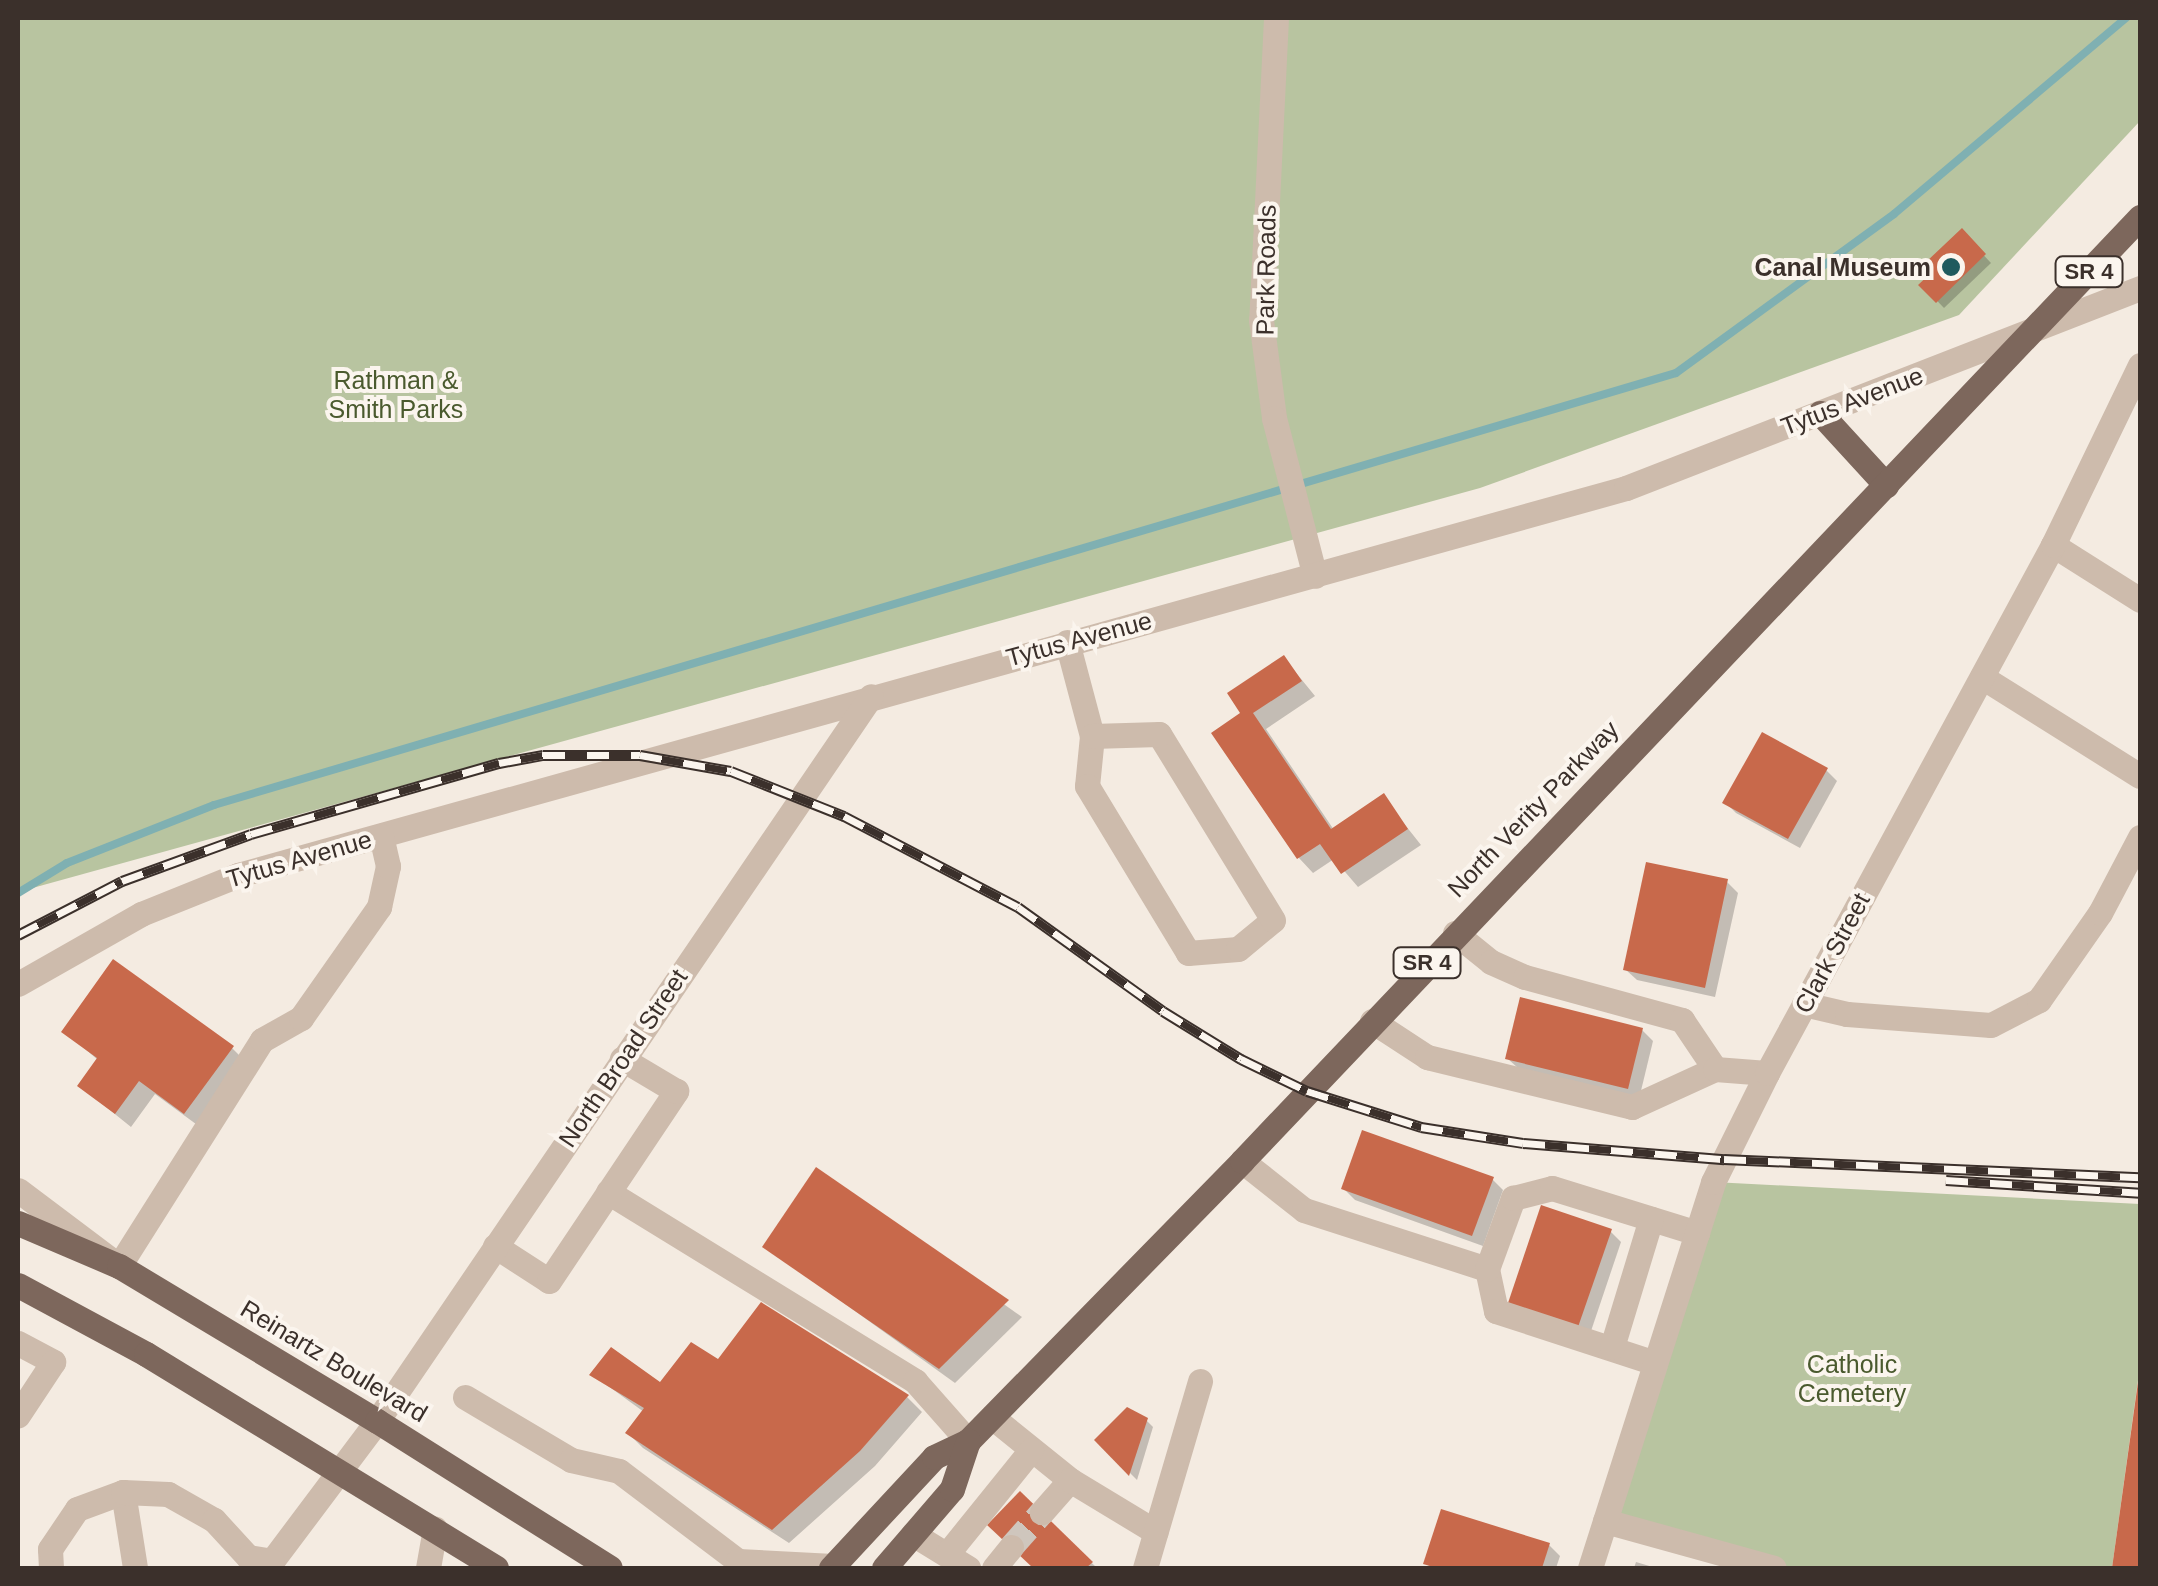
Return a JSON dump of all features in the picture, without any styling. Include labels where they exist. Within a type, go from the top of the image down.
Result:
[{"type":"main road","name":"North Verity Parkway","points":[[832,1567],[934,1457],[968,1441],[1242,1161],[2140,217]]},
{"type":"main road","points":[[1820,413],[1886,484]]},
{"type":"main road","name":"Reinartz Boulevard","points":[[18,1223],[119,1266],[377,1420],[610,1568]]},
{"type":"main road","points":[[18,1285],[146,1354],[342,1470],[496,1568]]},
{"type":"main road","name":"North Verity Parkway","points":[[884,1568],[952,1489],[968,1441]]},
{"type":"street","name":"Park Roads","points":[[1276,18],[1262,320],[1274,418],[1314,576]]},
{"type":"street","name":"Tytus Avenue","points":[[18,984],[75,948],[185,893],[872,696],[1626,488],[2140,288]]},
{"type":"street","name":"Clark Street","points":[[1590,1568],[1713,1182],[1804,1004],[2053,545],[2140,365]]},
{"type":"street","points":[[2053,545],[2140,600]]},
{"type":"street","points":[[1067,642],[1092,736],[1088,786],[1188,953],[1238,949],[1273,920],[1159,734],[1092,736]]},
{"type":"street","points":[[1982,678],[2140,776]]},
{"type":"street","name":"North Broad Street","points":[[258,1564],[342,1470],[872,696]]},
{"type":"street","points":[[18,1190],[119,1266],[262,1040],[301,1018],[379,907],[388,866],[380,836]]},
{"type":"street","points":[[1804,1004],[1847,1014],[1991,1024],[2038,1000],[2100,913],[2140,836]]},
{"type":"street","points":[[1455,933],[1491,962],[1525,978],[1682,1020],[1715,1069]]},
{"type":"street","points":[[1372,1022],[1426,1057],[1632,1107],[1715,1069],[1767,1074]]},
{"type":"street","points":[[496,1246],[549,1281],[676,1091],[622,1059]]},
{"type":"street","points":[[1242,1161],[1304,1210],[1486,1269]]},
{"type":"street","points":[[1655,1363],[1496,1311],[1486,1269],[1513,1198],[1552,1188],[1697,1233]]},
{"type":"street","points":[[608,1192],[916,1381],[968,1441]]},
{"type":"street","points":[[1612,1348],[1651,1219]]},
{"type":"street","points":[[18,1343],[53,1362],[18,1415]]},
{"type":"street","points":[[1145,1568],[1200,1381]]},
{"type":"street","points":[[466,1397],[571,1460],[619,1471],[738,1561],[832,1567]]},
{"type":"street","points":[[992,1417],[1070,1480],[1156,1532]]},
{"type":"street","points":[[914,1534],[957,1561],[1031,1450]]},
{"type":"street","points":[[1042,1512],[1070,1480]]},
{"type":"street","points":[[122,1492],[135,1568]]},
{"type":"street","points":[[52,1568],[50,1549],[77,1509],[122,1492],[168,1494],[214,1520],[258,1564]]},
{"type":"street","points":[[1605,1522],[1774,1568]]},
{"type":"street","points":[[428,1568],[435,1529]]},
{"type":"green space","name":"Rathman & Smith Parks","points":[[18,18],[2140,18],[2140,121],[1959,315],[1480,488],[18,892]]},
{"type":"green space","name":"Catholic Cemetery","points":[[1713,1182],[2140,1204],[2140,1366],[2112,1568],[1774,1568],[1605,1521]]},
{"type":"building","name":"Canal Museum","points":[[1962,228],[1986,254],[1936,303],[1918,285],[1933,271],[1925,263]]},
{"type":"building","points":[[1284,655],[1302,681],[1253,713],[1331,829],[1384,793],[1408,829],[1341,874],[1320,844],[1297,859],[1211,733],[1240,713],[1227,693]]},
{"type":"building","points":[[1762,732],[1828,768],[1788,839],[1722,803]]},
{"type":"building","points":[[1646,862],[1728,879],[1705,988],[1623,970]]},
{"type":"building","points":[[113,959],[234,1046],[184,1114],[139,1081],[115,1114],[77,1086],[97,1058],[61,1032]]},
{"type":"building","points":[[1520,997],[1643,1028],[1628,1089],[1505,1059]]},
{"type":"building","points":[[1362,1130],[1494,1177],[1472,1236],[1341,1189]]},
{"type":"building","points":[[816,1167],[1009,1300],[939,1369],[762,1247]]},
{"type":"building","points":[[1541,1205],[1612,1229],[1578,1327],[1508,1303]]},
{"type":"building","points":[[761,1302],[909,1395],[860,1451],[772,1530],[625,1433],[644,1408],[589,1375],[611,1347],[660,1382],[691,1342],[718,1359]]},
{"type":"building","points":[[2138,1382],[2140,1568],[2112,1568]]},
{"type":"building","points":[[1127,1407],[1148,1418],[1129,1476],[1094,1440]]},
{"type":"building","points":[[1020,1491],[1093,1562],[1086,1568],[1033,1568],[987,1525]]},
{"type":"building","points":[[1441,1509],[1550,1543],[1542,1568],[1437,1568],[1423,1564]]},
{"type":"waterway","points":[[18,893],[67,863],[214,805],[1676,373],[1894,214],[2126,18]]},
{"type":"tunnel","points":[[1011,1547],[1042,1512]]},
{"type":"railway","points":[[18,935],[122,881],[251,834],[499,763],[543,755],[640,755],[731,771],[844,816],[1018,907],[1163,1011],[1241,1059],[1307,1091],[1421,1127],[1523,1143],[1724,1159],[2140,1177]]},
{"type":"railway","points":[[1946,1180],[2140,1193]]},
{"type":"place","name":"Canal Museum","points":[[1951,267]]}]
